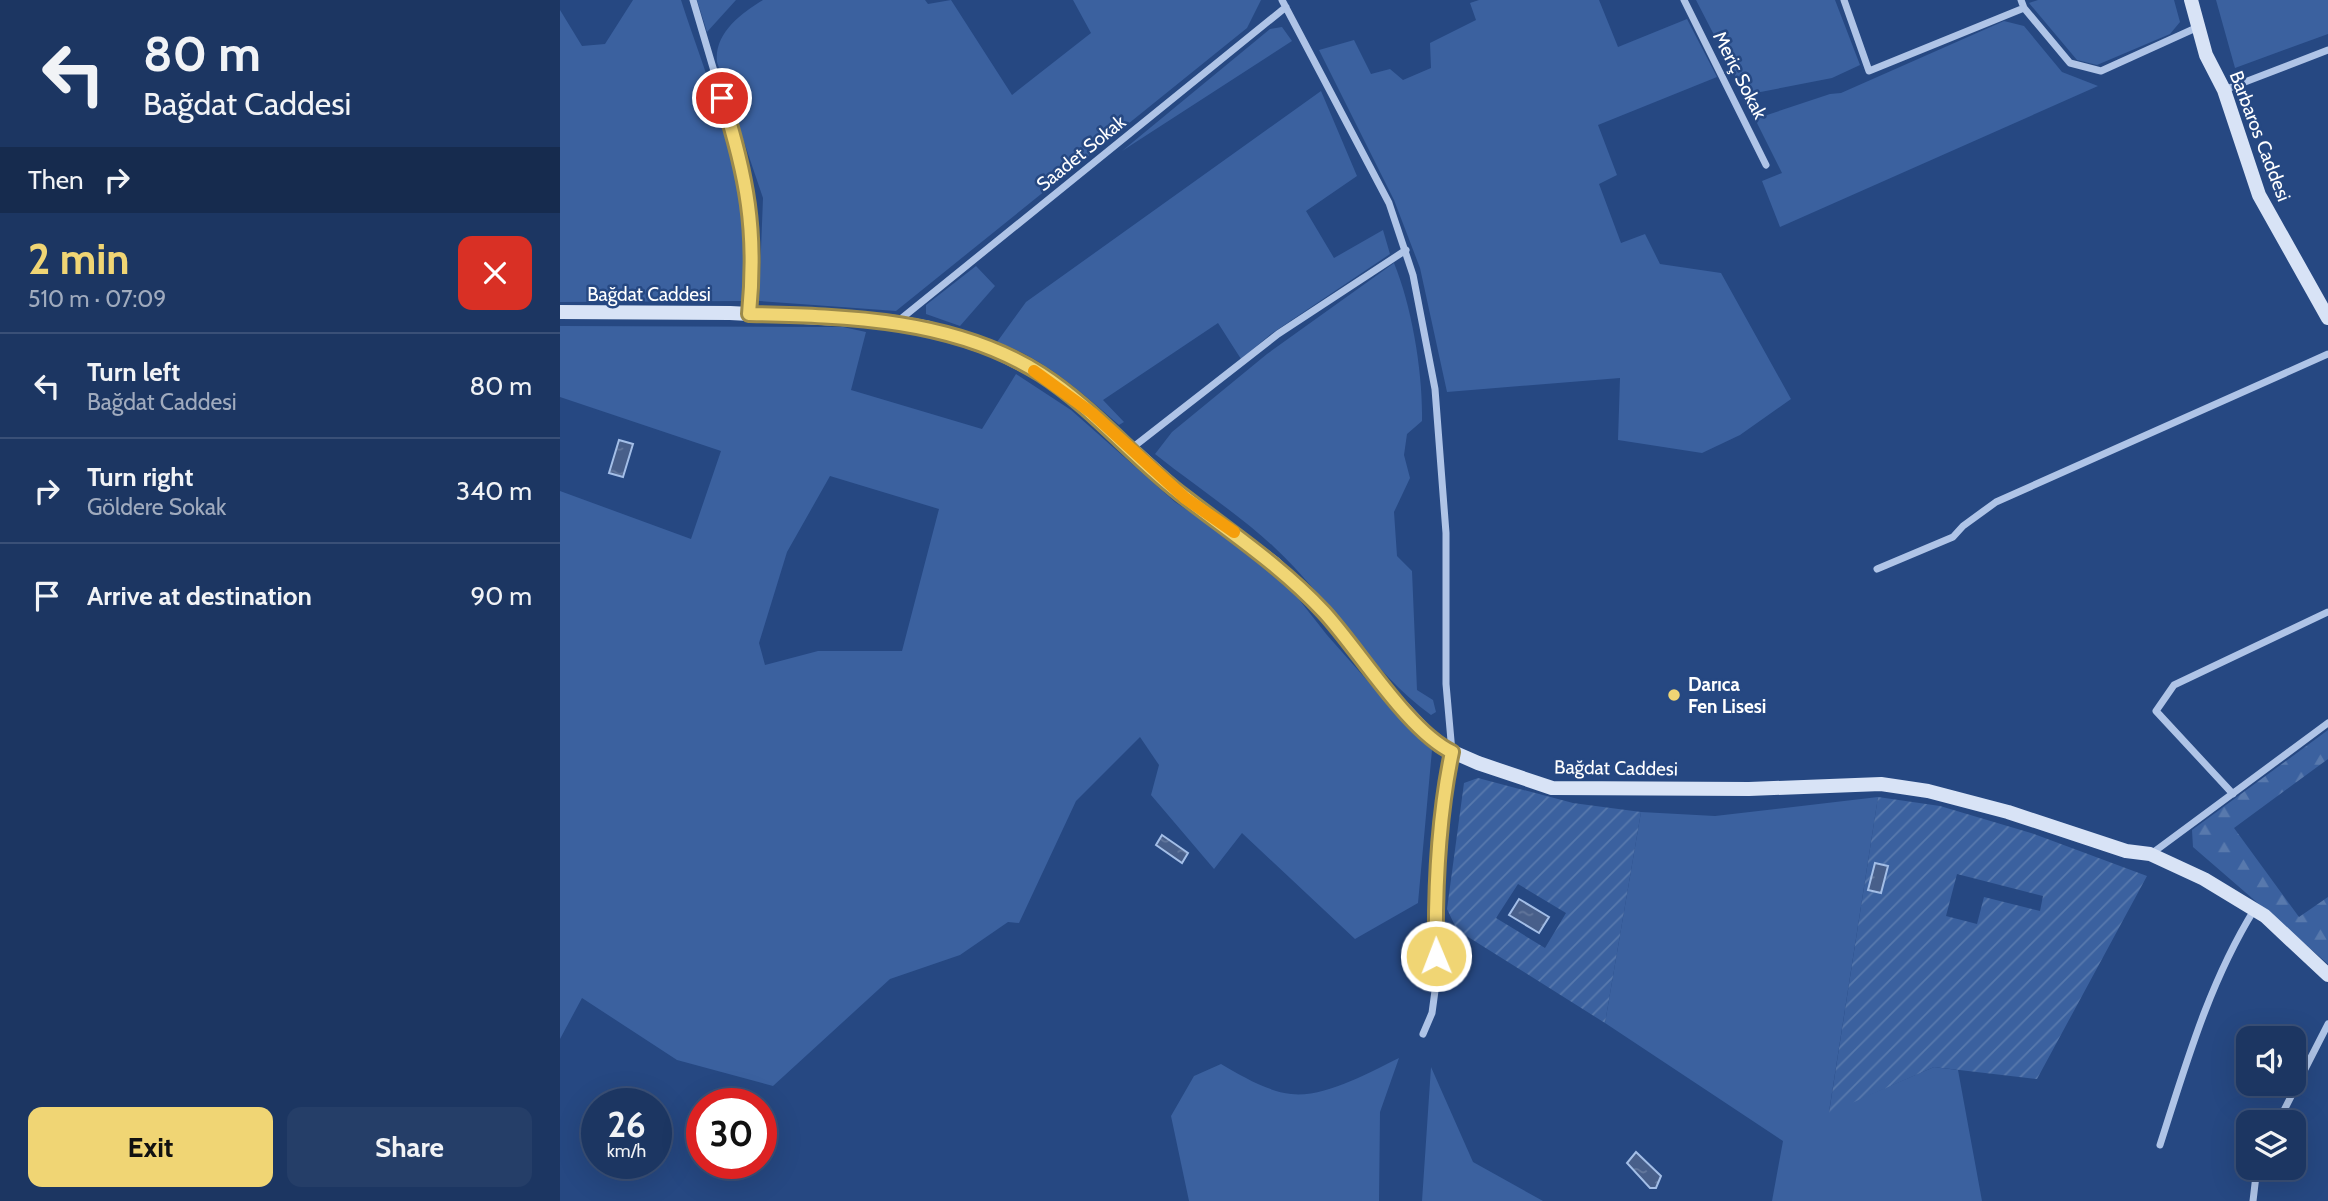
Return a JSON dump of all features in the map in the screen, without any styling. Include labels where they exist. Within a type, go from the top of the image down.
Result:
[{"type":"street","points":[[693,0],[748,186],[752,233],[749,314]]},
{"type":"street","name":"Meriç Sokak","points":[[1684,0],[1766,165]]},
{"type":"street","points":[[1844,0],[1869,71],[2023,4],[2070,63],[2101,71],[2198,27]]},
{"type":"street","name":"Barbaros Caddesi","points":[[2191,0],[2206,55],[2224,90],[2259,195],[2328,318]]},
{"type":"street","points":[[1284,4],[1389,203],[1406,250],[1435,389],[1446,533],[1446,684],[1452,752],[1446,779],[1435,899],[1437,976],[1432,1013],[1423,1034]]},
{"type":"street","name":"Saadet Sokak","points":[[896,323],[1284,4]]},
{"type":"street","points":[[2224,90],[2328,50]]},
{"type":"street","points":[[1131,449],[1279,334],[1406,250]]},
{"type":"street","name":"Bağdat Caddesi","points":[[560,312],[749,314],[896,323],[929,328],[995,351],[1040,374],[1131,449],[1185,498],[1275,563],[1326,614],[1398,702],[1439,746],[1552,788],[1749,789],[1881,784],[1928,791],[1994,808],[2126,851],[2150,854],[2204,879],[2254,909],[2328,975]]},
{"type":"street","points":[[1877,569],[1953,537],[1963,526],[1996,502],[2328,354]]},
{"type":"street","points":[[2233,794],[2156,711],[2174,685],[2328,612]]},
{"type":"street","points":[[2150,854],[2328,723]]},
{"type":"street","points":[[2160,1145],[2206,1006],[2232,946],[2254,909]]},
{"type":"street","points":[[2284,1110],[2328,1024]]},
{"type":"street","points":[[2253,1201],[2255,1180]]},
{"type":"green space","points":[[633,0],[681,0],[730,148],[739,187],[746,263],[742,301],[560,302],[560,10],[582,46],[605,44]]},
{"type":"green space","points":[[697,0],[736,0],[707,32]]},
{"type":"green space","points":[[763,0],[925,0],[928,4],[951,0],[1012,95],[1091,33],[1073,0],[1261,0],[1247,28],[896,311],[759,301],[763,198],[717,62],[717,52],[730,26]]},
{"type":"green space","points":[[1479,0],[1599,0],[1618,47],[1687,19],[1717,77],[1598,125],[1617,175],[1599,184],[1621,243],[1645,234],[1660,264],[1721,273],[1791,399],[1740,435],[1702,453],[1618,440],[1620,378],[1447,392],[1420,268],[1394,200],[1319,50],[1354,40],[1371,74],[1390,69],[1403,80],[1431,68],[1430,43],[1476,20],[1470,3]]},
{"type":"green space","points":[[1696,0],[1835,0],[1860,65],[1832,78],[1745,95]]},
{"type":"green space","points":[[2038,0],[2174,0],[2180,22],[2170,34],[2097,65],[2077,60],[2029,3]]},
{"type":"green space","points":[[2216,0],[2328,0],[2328,34],[2235,68]]},
{"type":"green space","points":[[2004,21],[2024,26],[2062,72],[2098,86],[1780,227],[1762,181],[1782,173],[1755,119],[1830,94],[1841,93]]},
{"type":"green space","points":[[1282,27],[1292,41],[1122,151],[1270,29]]},
{"type":"green space","points":[[1321,91],[1357,176],[1306,211],[1334,258],[1383,230],[1390,254],[1271,334],[1241,359],[1218,323],[1103,400],[1124,422],[1119,425],[1047,367],[997,342],[1026,302]]},
{"type":"green space","points":[[1394,263],[1411,320],[1422,402],[1422,421],[1407,434],[1404,455],[1410,478],[1394,512],[1397,556],[1412,571],[1417,690],[1433,700],[1436,712],[1431,715],[1388,677],[1274,547],[1155,454],[1172,432],[1267,354]]},
{"type":"green space","points":[[976,266],[995,286],[960,326],[926,314],[926,305]]},
{"type":"green space","points":[[560,326],[843,327],[866,332],[851,390],[982,429],[1016,374],[1071,410],[1175,502],[1250,552],[1286,583],[1327,635],[1419,739],[1432,750],[1418,903],[1355,939],[1242,833],[1214,869],[1151,795],[1159,765],[1140,737],[1076,801],[1019,923],[1008,922],[960,955],[890,979],[773,1086],[677,1060],[582,998],[560,1039],[560,491],[691,539],[721,451],[560,397]],"holes":[[[830,476],[939,509],[902,651],[818,651],[765,665],[759,643],[787,552]]]},
{"type":"green space","points":[[2328,730],[2328,759],[2234,828],[2299,917],[2328,897],[2328,964],[2193,847],[2192,830]]},
{"type":"green space","points":[[1478,778],[1573,803],[1641,812],[1605,1023],[1457,930],[1447,909],[1464,783]],"holes":[[[1518,884],[1566,913],[1545,948],[1496,918]]]},
{"type":"green space","points":[[1878,797],[1829,1112],[1934,1067],[1958,1070],[1982,1201],[1772,1201],[1783,1141],[1605,1023],[1641,812],[1715,816]]},
{"type":"green space","points":[[1878,797],[1940,806],[2031,833],[2147,876],[2037,1079],[1934,1067],[1829,1113]],"holes":[[[1957,874],[2043,896],[2040,911],[1984,897],[1977,924],[1946,916]]]},
{"type":"green space","points":[[1399,1058],[1380,1112],[1379,1201],[1189,1201],[1171,1116],[1194,1076],[1221,1064],[1272,1090],[1304,1094],[1347,1083]]},
{"type":"green space","points":[[1431,1067],[1473,1162],[1543,1201],[1422,1201]]},
{"type":"water","points":[[619,440],[633,444],[623,477],[609,473]]},
{"type":"water","points":[[1162,835],[1188,853],[1182,863],[1156,845]]},
{"type":"water","points":[[1875,863],[1888,866],[1881,893],[1868,890]]},
{"type":"water","points":[[1519,899],[1549,917],[1539,933],[1509,915]]},
{"type":"water","points":[[1636,1152],[1661,1176],[1656,1188],[1650,1188],[1627,1163]]},
{"type":"slow traffic","points":[[1034,371],[1092,413],[1185,498],[1234,532]]},
{"type":"place","name":"Darıca Fen Lisesi","points":[[1674,695]]},
{"type":"route","points":[[722,98],[748,186],[752,233],[749,314],[826,316],[929,328],[995,351],[1040,374],[1092,413],[1185,498],[1275,563],[1326,614],[1423,729],[1439,746],[1452,752],[1446,779],[1435,899],[1436,956]]}]
